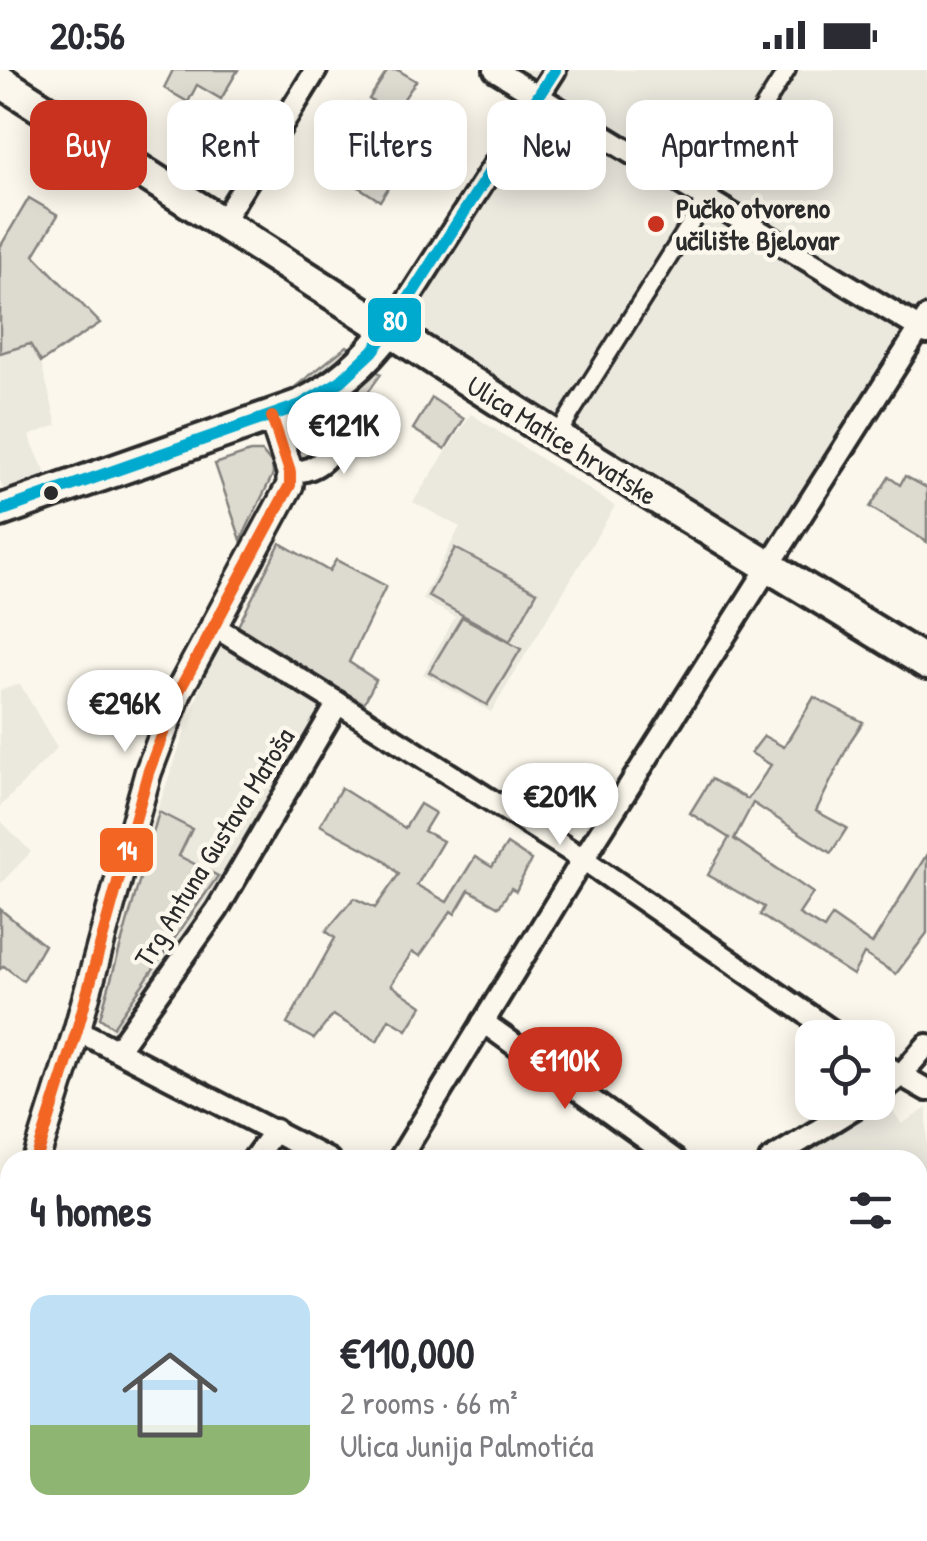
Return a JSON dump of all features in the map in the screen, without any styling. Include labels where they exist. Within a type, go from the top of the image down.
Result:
[{"type":"main road","name":"Ulica Matice hrvatske","points":[[5,82],[556,437],[927,662]]},
{"type":"main road","points":[[0,511],[311,400],[360,365],[388,331]]},
{"type":"street","points":[[222,222],[316,70]]},
{"type":"street","points":[[405,1150],[583,859],[925,326],[495,70]]},
{"type":"street","points":[[388,331],[555,70]]},
{"type":"street","points":[[556,437],[787,70]]},
{"type":"street","points":[[272,417],[290,472],[305,472],[325,460],[354,412]]},
{"type":"street","name":"Trg Antuna Gustava Matoša","points":[[39,1150],[77,1030],[148,773],[179,691],[290,485],[290,472]]},
{"type":"street","points":[[212,625],[583,859],[816,1020]]},
{"type":"street","name":"Trg Antuna Gustava Matoša","points":[[118,1049],[217,910],[338,703]]},
{"type":"street","points":[[483,1022],[661,1150]]},
{"type":"street","points":[[77,1030],[311,1150]]},
{"type":"street","points":[[895,1080],[927,1045]]},
{"type":"street","points":[[895,1073],[927,1090]]},
{"type":"street","points":[[786,1150],[835,1120]]},
{"type":"street","points":[[260,1150],[275,1130]]},
{"type":"shaded area","points":[[173,70],[238,70],[221,99],[197,85],[189,100],[164,88]]},
{"type":"shaded area","points":[[388,70],[398,70],[416,81],[403,100],[369,99]]},
{"type":"shaded area","points":[[495,70],[927,70],[927,333],[769,567],[388,331],[487,178],[487,190],[606,190],[606,100],[537,100],[539,97]]},
{"type":"shaded area","points":[[363,190],[387,190],[380,201]]},
{"type":"shaded area","points":[[29,198],[58,215],[34,255],[100,323],[41,362],[30,344],[0,353],[0,247]]},
{"type":"shaded area","points":[[31,344],[41,362],[57,425],[29,436],[54,492],[10,507],[0,480],[0,353]]},
{"type":"shaded area","points":[[347,346],[353,350],[350,355],[301,392],[291,390]]},
{"type":"shaded area","points":[[375,370],[381,374],[361,402],[346,406],[315,459],[303,463],[296,451],[301,427],[342,402]]},
{"type":"shaded area","points":[[432,398],[464,419],[445,449],[413,429]]},
{"type":"shaded area","points":[[471,414],[615,506],[491,712],[423,674],[455,617],[422,599],[460,527],[413,502]]},
{"type":"shaded area","points":[[262,452],[272,464],[273,474],[241,540],[215,464]]},
{"type":"shaded area","points":[[905,476],[927,488],[927,542],[870,507],[889,477],[900,485]]},
{"type":"shaded area","points":[[280,543],[329,571],[336,560],[386,586],[349,662],[376,680],[364,703],[236,630]]},
{"type":"shaded area","points":[[455,548],[537,592],[510,641],[428,596]]},
{"type":"shaded area","points":[[462,617],[521,649],[487,705],[429,672]]},
{"type":"shaded area","points":[[217,641],[326,705],[201,915],[113,1031],[98,1018],[155,817]]},
{"type":"shaded area","points":[[20,684],[57,748],[0,807],[0,690]]},
{"type":"shaded area","points":[[814,697],[863,722],[816,811],[847,828],[831,853],[753,803],[734,839],[813,893],[799,914],[824,929],[832,916],[872,944],[927,854],[927,933],[896,974],[864,954],[853,975],[760,915],[764,907],[708,875],[729,838],[690,813],[711,779],[748,799],[771,765],[751,753],[764,736],[784,747]]},
{"type":"shaded area","points":[[341,788],[405,828],[420,804],[435,813],[424,831],[443,841],[417,885],[447,902],[475,857],[492,867],[507,844],[531,860],[516,891],[511,888],[499,907],[469,890],[455,914],[451,911],[420,956],[412,952],[391,985],[422,1006],[407,1030],[389,1019],[377,1041],[333,1015],[314,1039],[287,1024],[335,938],[326,931],[354,898],[375,908],[399,874],[383,859],[320,825]]},
{"type":"shaded area","points":[[159,812],[192,829],[179,856],[218,876],[113,1027],[100,1018]]},
{"type":"shaded area","points":[[0,820],[31,852],[0,884]]},
{"type":"shaded area","points":[[0,909],[44,945],[23,981],[4,966],[0,969]]},
{"type":"shaded area","points":[[927,1108],[927,1150],[786,1150],[835,1120],[895,1120],[895,1115],[902,1124]]},
{"type":"transit line","name":"80","points":[[0,511],[301,405],[341,381],[388,331],[555,70]]},
{"type":"transit line","name":"14","points":[[39,1150],[77,1030],[148,773],[179,691],[290,485],[290,472],[272,417]]},
{"type":"place","name":"Pučko otvoreno učilište Bjelovar","points":[[656,224]]}]
